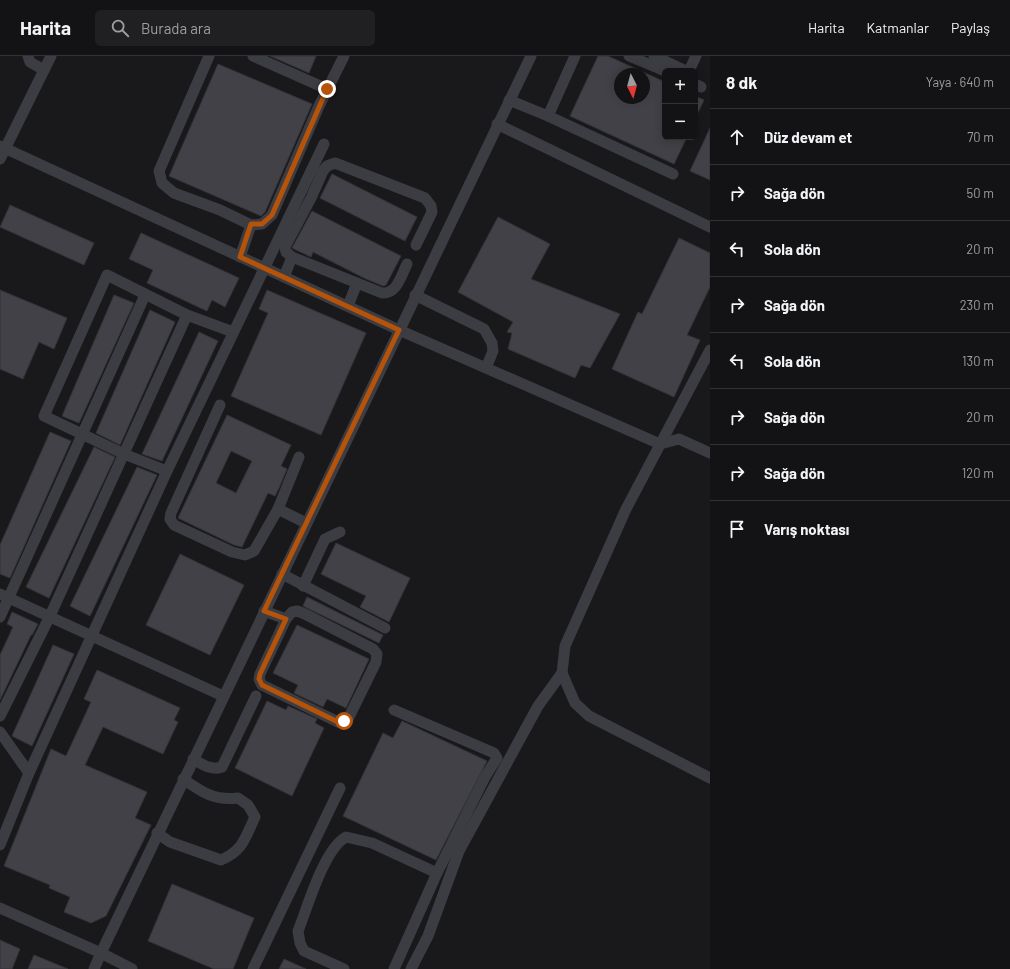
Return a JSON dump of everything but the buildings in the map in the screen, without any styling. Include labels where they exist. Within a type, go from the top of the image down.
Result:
[{"type":"street","points":[[28,56],[30,62],[44,70]]},
{"type":"street","points":[[0,159],[2,148],[51,56]]},
{"type":"street","points":[[209,56],[159,171],[160,177],[162,184],[174,193],[220,210],[251,224],[262,224],[272,215],[327,89],[344,56]]},
{"type":"street","points":[[252,56],[327,89]]},
{"type":"street","points":[[94,969],[157,833],[531,56]]},
{"type":"street","points":[[548,116],[575,56]]},
{"type":"street","points":[[629,56],[662,70]]},
{"type":"street","points":[[654,56],[681,68]]},
{"type":"street","points":[[690,68],[696,56]]},
{"type":"street","points":[[509,100],[548,116],[673,174]]},
{"type":"street","points":[[497,124],[710,227]]},
{"type":"street","points":[[0,845],[29,773],[167,472],[233,332],[266,268],[324,144]]},
{"type":"street","points":[[2,148],[399,330],[660,444],[679,439],[710,453]]},
{"type":"street","points":[[407,264],[394,290],[389,293],[382,293],[292,257],[286,252],[285,247],[311,198],[323,171],[327,166],[335,163],[425,198],[431,206],[432,212],[416,245]]},
{"type":"street","points":[[240,257],[251,224]]},
{"type":"street","points":[[284,276],[292,257]]},
{"type":"street","points":[[167,472],[80,435],[44,416],[106,275],[187,315],[233,332]]},
{"type":"street","points":[[348,306],[357,283]]},
{"type":"street","points":[[0,617],[4,595],[145,295]]},
{"type":"street","points":[[415,295],[484,329],[492,343],[493,351],[486,368]]},
{"type":"street","points":[[0,716],[50,616],[187,315]]},
{"type":"street","points":[[411,969],[428,936],[459,851],[502,760],[562,673],[565,646],[626,509],[710,350]]},
{"type":"street","points":[[220,405],[170,519],[174,525],[232,552],[245,555],[254,551],[278,508],[299,457]]},
{"type":"street","points":[[278,508],[306,523]]},
{"type":"street","points":[[304,586],[325,539],[340,532]]},
{"type":"street","points":[[282,574],[385,628]]},
{"type":"street","points":[[4,595],[223,696]]},
{"type":"street","points":[[264,611],[286,619]]},
{"type":"street","points":[[297,611],[305,614],[373,649],[377,654],[376,662],[348,718],[338,722],[262,685],[259,679],[260,674],[286,619],[292,612],[297,611]]},
{"type":"street","points":[[562,673],[575,703],[589,716],[710,778]]},
{"type":"street","points":[[193,759],[209,767],[217,769],[222,767],[256,696]]},
{"type":"street","points":[[394,710],[494,753],[502,760]]},
{"type":"street","points":[[0,732],[29,773]]},
{"type":"street","points":[[394,969],[438,873],[485,777],[502,760]]},
{"type":"street","points":[[157,833],[170,842],[221,860],[233,855],[241,847],[255,817],[248,806],[238,798],[224,800],[211,796],[183,779]]},
{"type":"street","points":[[253,969],[340,788]]},
{"type":"street","points":[[344,969],[304,951],[300,943],[298,930],[328,856],[338,841],[346,837],[372,843],[438,873]]},
{"type":"street","points":[[0,908],[132,969]]},
{"type":"route","points":[[327,89],[272,215],[262,224],[251,224],[250,231],[240,257],[399,330],[264,611],[286,619],[260,674],[259,679],[262,685],[338,722],[344,721]]}]
